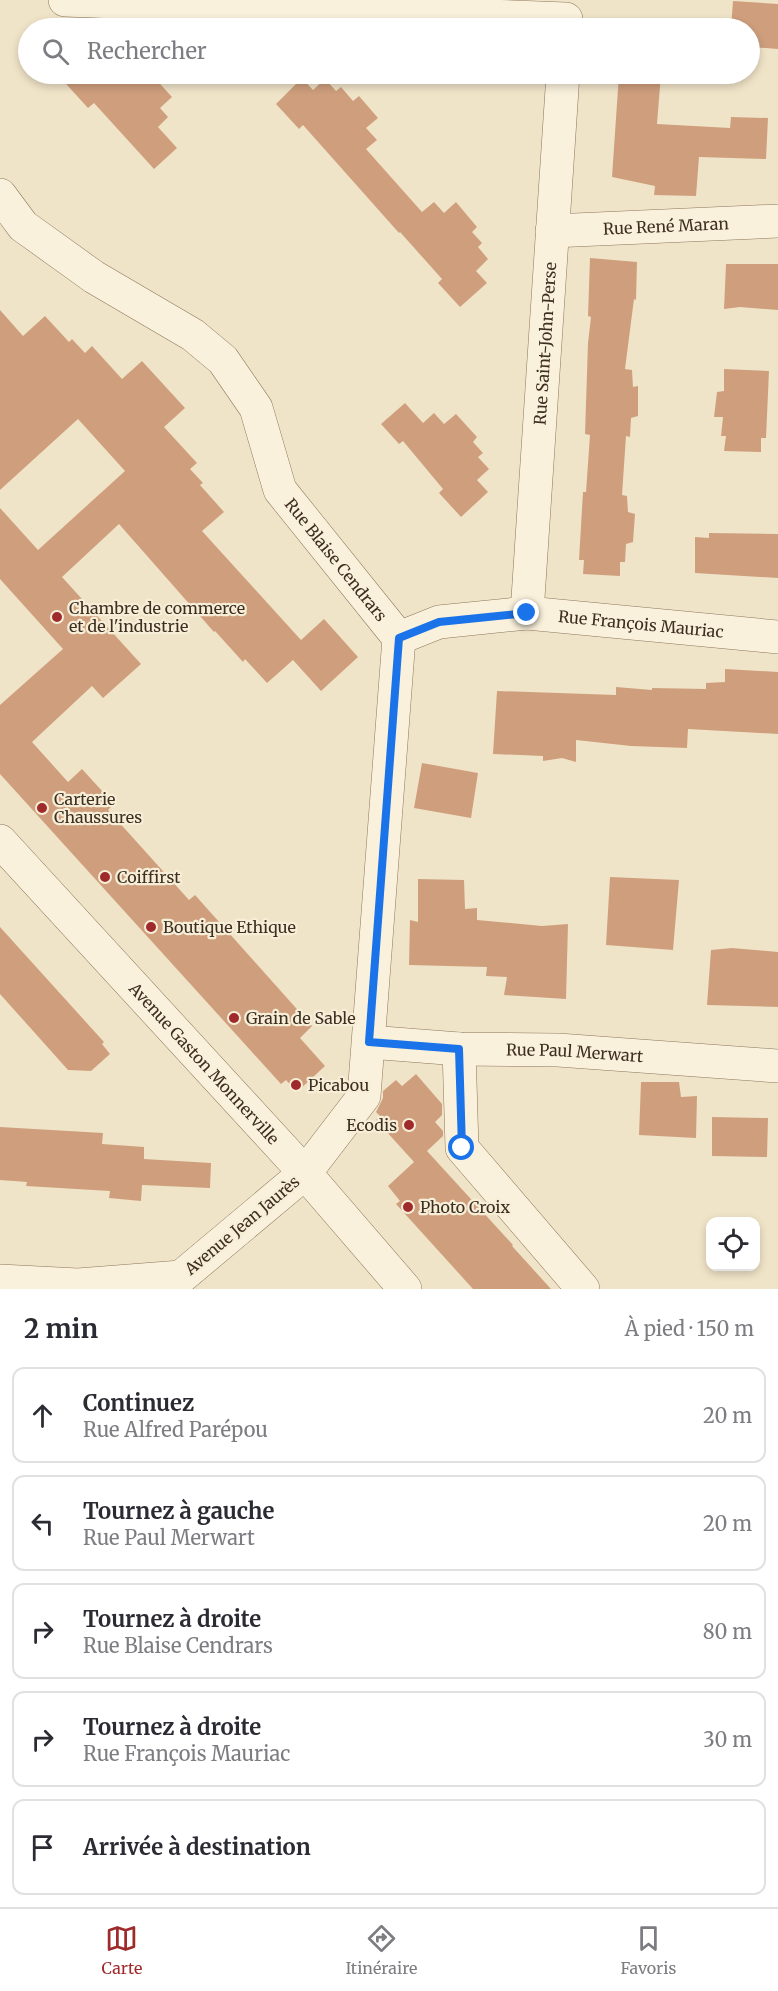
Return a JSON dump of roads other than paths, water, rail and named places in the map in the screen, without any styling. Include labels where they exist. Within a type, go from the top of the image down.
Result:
[{"type":"street","points":[[65,0],[567,16]]},
{"type":"street","name":"Rue Saint-John-Perse","points":[[527,613],[562,84]]},
{"type":"street","name":"Rue Blaise Cendrars","points":[[0,195],[24,225],[41,238],[94,277],[193,335],[223,360],[256,408],[280,490],[399,638],[364,1096],[304,1173]]},
{"type":"street","name":"Rue René Maran","points":[[552,231],[778,221]]},
{"type":"street","name":"Rue François Mauriac","points":[[399,638],[439,622],[527,613],[778,637]]},
{"type":"street","name":"Avenue Gaston Monnerville","points":[[0,841],[304,1173],[405,1289]]},
{"type":"street","name":"Rue Paul Merwart","points":[[369,1042],[459,1049],[558,1050],[778,1066]]},
{"type":"street","points":[[459,1049],[462,1148],[583,1289]]},
{"type":"street","name":"Avenue Jean Jaurès","points":[[0,1281],[78,1285],[180,1283],[304,1173]]},
{"type":"place","name":"Chambre de commerce et de l'industrie","points":[[57,617]]},
{"type":"place","name":"Carterie Chaussures","points":[[42,808]]},
{"type":"place","name":"Coiffirst","points":[[105,877]]},
{"type":"place","name":"Boutique Ethique","points":[[151,927]]},
{"type":"place","name":"Grain de Sable","points":[[234,1018]]},
{"type":"place","name":"Picabou","points":[[296,1085]]},
{"type":"place","name":"Ecodis","points":[[409,1125]]},
{"type":"place","name":"Photo Croix","points":[[408,1207]]}]
